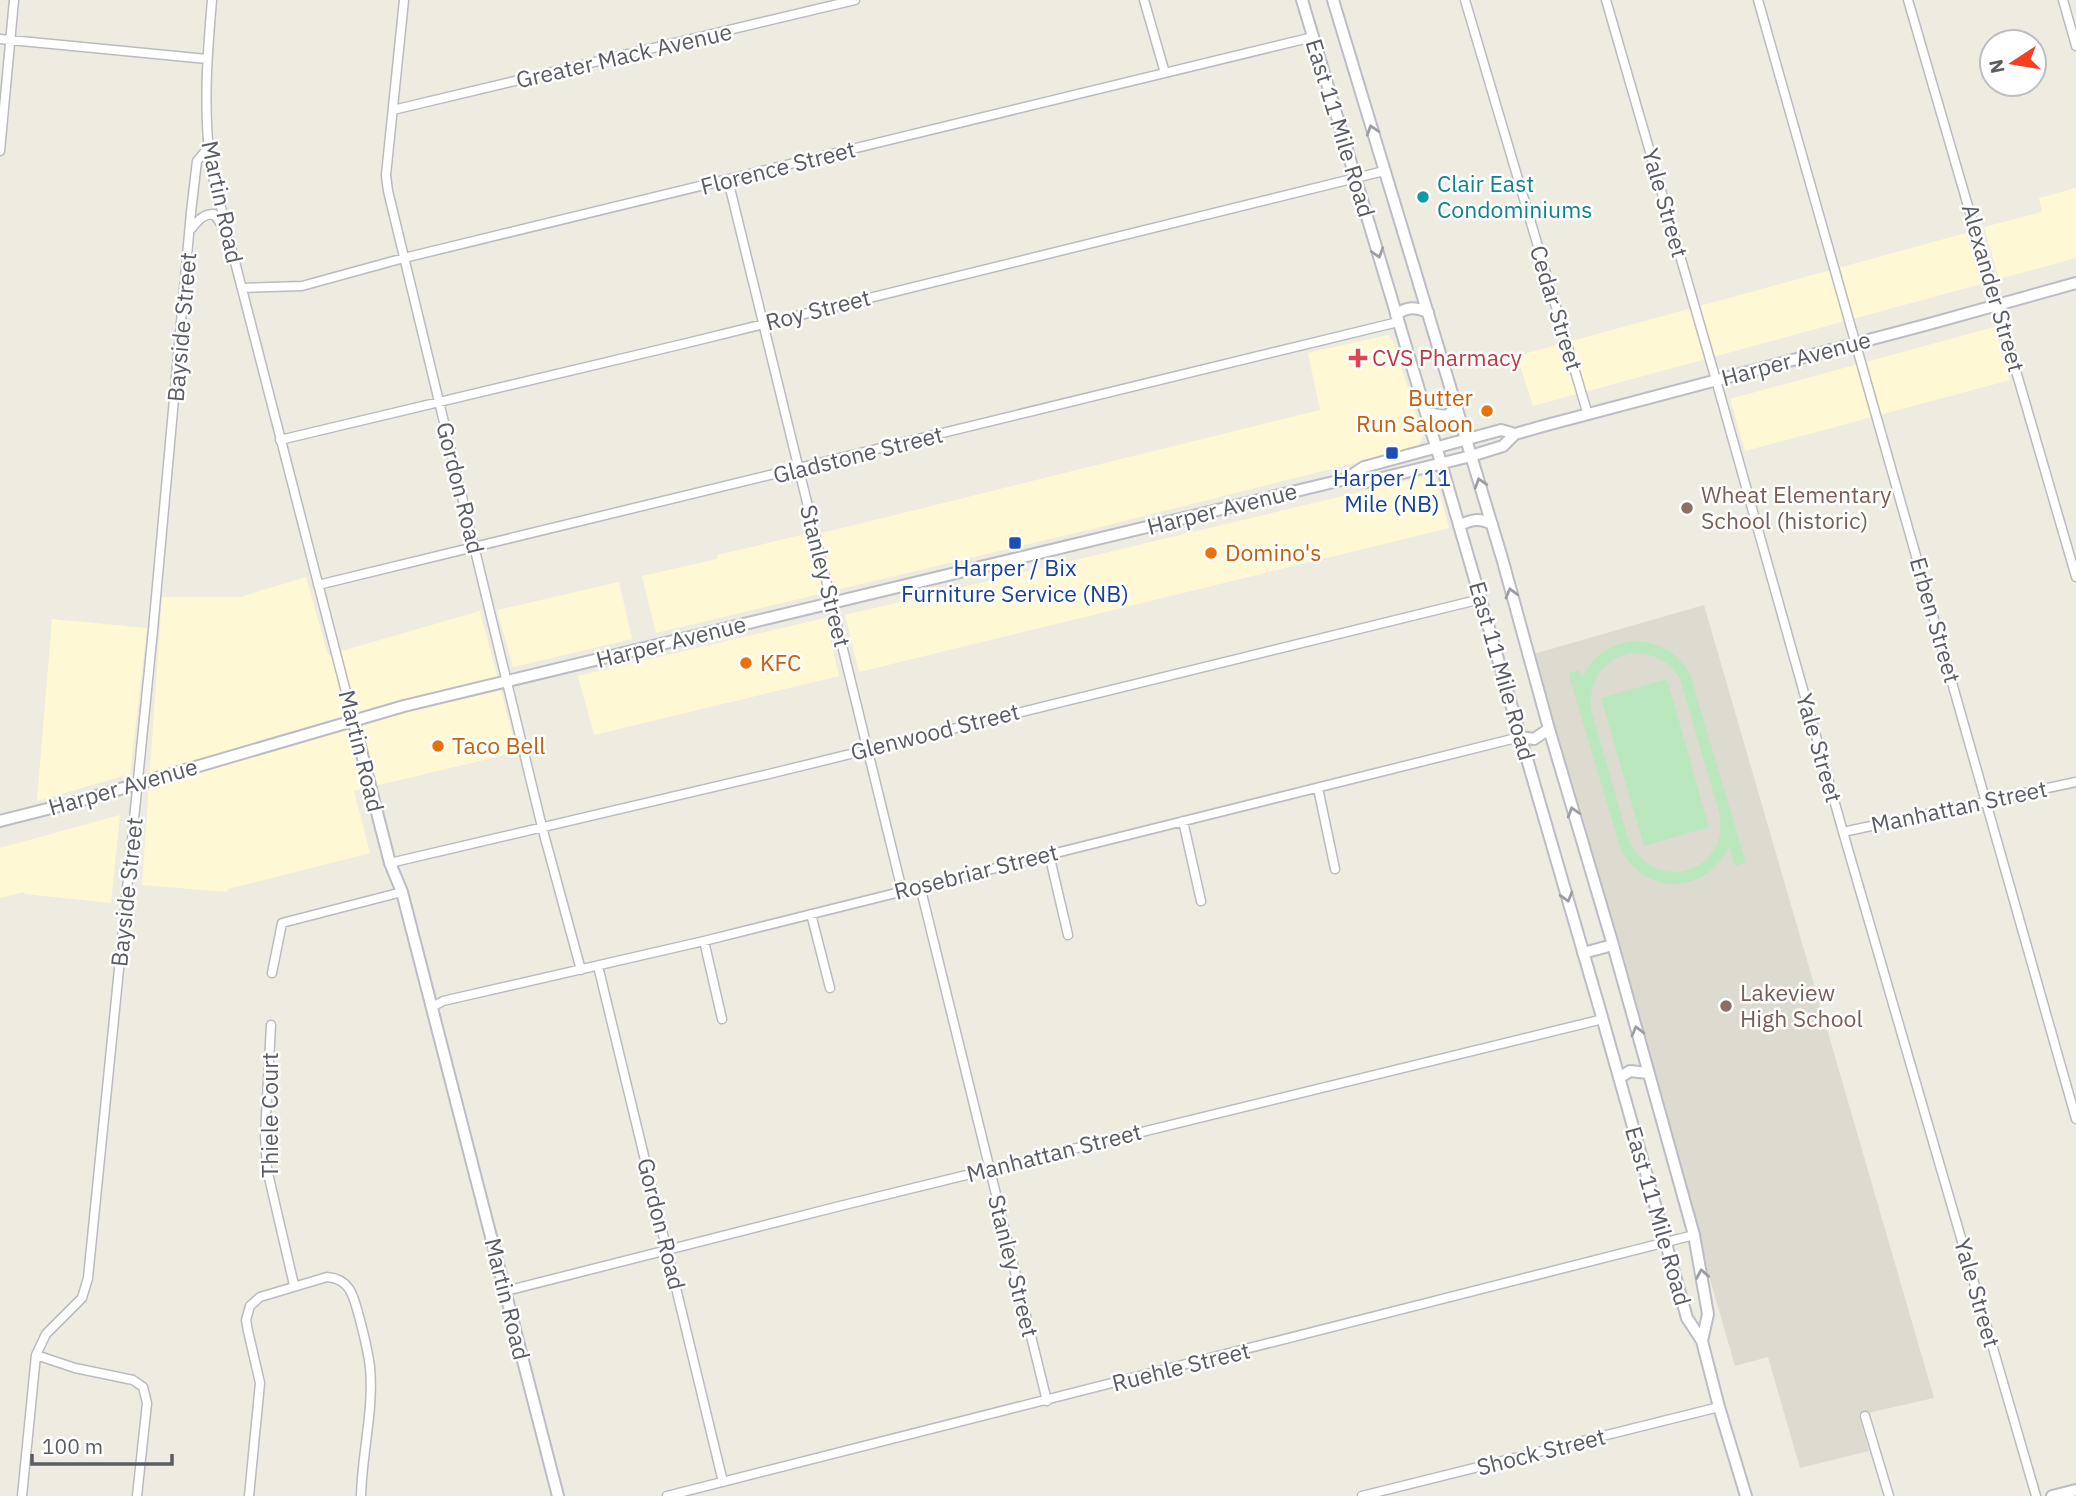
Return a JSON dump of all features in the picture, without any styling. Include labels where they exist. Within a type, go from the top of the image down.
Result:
[{"type":"main road","name":"East 11 Mile Road","points":[[1302,0],[1460,526],[1687,1318],[1702,1341],[1746,1496]]},
{"type":"main road","name":"East 11 Mile Road","points":[[1333,0],[1492,524],[1694,1235],[1708,1314],[1702,1341]]},
{"type":"main road","name":"Harper Avenue","points":[[1346,479],[1366,482],[1471,456],[1503,446],[1515,434],[2076,283]]},
{"type":"main road","points":[[1397,319],[1407,308],[1414,307],[1428,312]]},
{"type":"main road","points":[[1426,414],[1446,416],[1457,409]]},
{"type":"main road","name":"Harper Avenue","points":[[0,821],[353,719],[1346,479],[1364,467],[1501,430],[1515,434]]},
{"type":"main road","points":[[1460,526],[1478,519],[1492,524]]},
{"type":"main road","name":"Martin Road","points":[[353,719],[390,863],[402,892],[558,1496]]},
{"type":"main road","points":[[1520,737],[1534,738],[1549,729]]},
{"type":"main road","points":[[1583,953],[1613,945]]},
{"type":"main road","points":[[1619,1078],[1630,1071],[1648,1073]]},
{"type":"main road","points":[[2052,1496],[2076,1490]]},
{"type":"street","points":[[0,151],[14,0]]},
{"type":"street","name":"Martin Road","points":[[212,0],[205,100],[213,180],[353,719]]},
{"type":"street","name":"Gordon Road","points":[[404,0],[386,183],[542,827],[580,970]]},
{"type":"street","name":"Greater Mack Avenue","points":[[393,110],[855,0]]},
{"type":"street","points":[[1144,0],[1165,73]]},
{"type":"street","name":"Cedar Street","points":[[1465,0],[1588,415]]},
{"type":"street","name":"Yale Street","points":[[1606,0],[2036,1496]]},
{"type":"street","name":"Erben Street","points":[[1758,0],[2076,1119]]},
{"type":"street","name":"Alexander Street","points":[[1908,0],[2076,577]]},
{"type":"street","points":[[2063,0],[2076,46]]},
{"type":"street","name":"Florence Street","points":[[242,288],[302,286],[404,258],[1313,37]]},
{"type":"street","points":[[0,39],[206,59]]},
{"type":"street","name":"Bayside Street","points":[[22,1496],[36,1354],[46,1334],[82,1298],[88,1278],[195,170],[197,161],[208,148]]},
{"type":"street","points":[[1355,178],[1384,171]]},
{"type":"street","name":"Roy Street","points":[[280,440],[1355,178]]},
{"type":"street","name":"Stanley Street","points":[[728,180],[902,890]]},
{"type":"street","points":[[191,229],[202,217],[214,214],[230,244]]},
{"type":"street","name":"Gladstone Street","points":[[318,586],[1397,319]]},
{"type":"street","name":"Glenwood Street","points":[[390,863],[769,774],[1480,599]]},
{"type":"street","name":"Rosebriar Street","points":[[432,1007],[443,1001],[704,941],[1520,737]]},
{"type":"street","name":"Manhattan Street","points":[[1843,832],[2076,782]]},
{"type":"street","points":[[1318,788],[1335,869]]},
{"type":"street","points":[[1183,821],[1200,901]]},
{"type":"street","points":[[1049,854],[1068,935]]},
{"type":"street","name":"Stanley Street","points":[[920,886],[1047,1401]]},
{"type":"street","points":[[272,973],[282,923],[402,892]]},
{"type":"street","points":[[811,914],[830,988]]},
{"type":"street","points":[[704,941],[722,1019]]},
{"type":"street","name":"Gordon Road","points":[[598,966],[723,1482]]},
{"type":"street","name":"Manhattan Street","points":[[506,1291],[989,1169],[1603,1019]]},
{"type":"street","name":"Thiele Court","points":[[271,1025],[265,1135],[267,1169],[294,1285]]},
{"type":"street","name":"Ruehle Street","points":[[667,1496],[1694,1235]]},
{"type":"street","points":[[248,1496],[260,1383],[247,1331],[247,1313],[260,1297],[294,1285],[327,1278],[335,1278],[348,1286],[354,1298],[370,1367],[361,1496]]},
{"type":"street","points":[[36,1354],[75,1368],[133,1380],[143,1387],[147,1403],[137,1496]]},
{"type":"street","name":"Shock Street","points":[[1363,1496],[1719,1407]]},
{"type":"street","points":[[1865,1416],[1889,1496]]},
{"type":"shaded area","points":[[2076,188],[2076,258],[1999,279],[1984,227],[2042,212],[2039,198]]},
{"type":"shaded area","points":[[1966,233],[1981,284],[1533,406],[1517,356]]},
{"type":"shaded area","points":[[1994,327],[2010,380],[1745,451],[1730,399]]},
{"type":"shaded area","points":[[1388,335],[1393,341],[1423,436],[1418,447],[1096,528],[656,633],[642,576],[717,559],[717,555],[806,534],[826,532],[1320,410],[1308,353]]},
{"type":"shaded area","points":[[1435,474],[1449,528],[859,672],[845,615]]},
{"type":"shaded area","points":[[306,577],[328,655],[480,611],[517,752],[354,791],[370,853],[228,889],[227,892],[142,885],[162,597],[240,597]]},
{"type":"shaded area","points":[[619,582],[632,639],[513,667],[497,610]]},
{"type":"shaded area","name":"Lakeview High School","points":[[1704,605],[1934,1398],[1859,1415],[1869,1451],[1800,1468],[1768,1357],[1735,1366],[1530,655]]},
{"type":"shaded area","points":[[825,618],[839,676],[594,735],[578,676]]},
{"type":"shaded area","points":[[52,619],[147,628],[130,774],[37,801]]},
{"type":"shaded area","points":[[120,815],[111,903],[24,892],[0,898],[0,848]]},
{"type":"green space","points":[[1640,641],[1657,645],[1679,659],[1690,674],[1746,863],[1735,866],[1729,847],[1719,863],[1706,874],[1676,884],[1645,876],[1621,850],[1568,673],[1579,670],[1582,678],[1596,658],[1607,649],[1622,643]],"holes":[[[1631,653],[1660,659],[1671,667],[1680,679],[1719,812],[1720,833],[1714,850],[1702,863],[1687,870],[1671,872],[1654,867],[1639,856],[1628,838],[1592,713],[1591,692],[1598,674],[1612,661]]]},
{"type":"green space","points":[[1667,679],[1709,827],[1644,846],[1601,698]]},
{"type":"place","name":"Clair East Condominiums","points":[[1423,197]]},
{"type":"place","name":"CVS Pharmacy","points":[[1358,358]]},
{"type":"place","name":"Butter Run Saloon","points":[[1487,411]]},
{"type":"place","name":"Harper / 11 Mile (NB)","points":[[1392,453]]},
{"type":"place","name":"Wheat Elementary School (historic)","points":[[1687,508]]},
{"type":"place","name":"Harper / Bix Furniture Service (NB)","points":[[1015,543]]},
{"type":"place","name":"Domino's","points":[[1211,553]]},
{"type":"place","name":"KFC","points":[[746,663]]},
{"type":"place","name":"Taco Bell","points":[[438,746]]},
{"type":"place","name":"Lakeview High School","points":[[1726,1006]]}]
